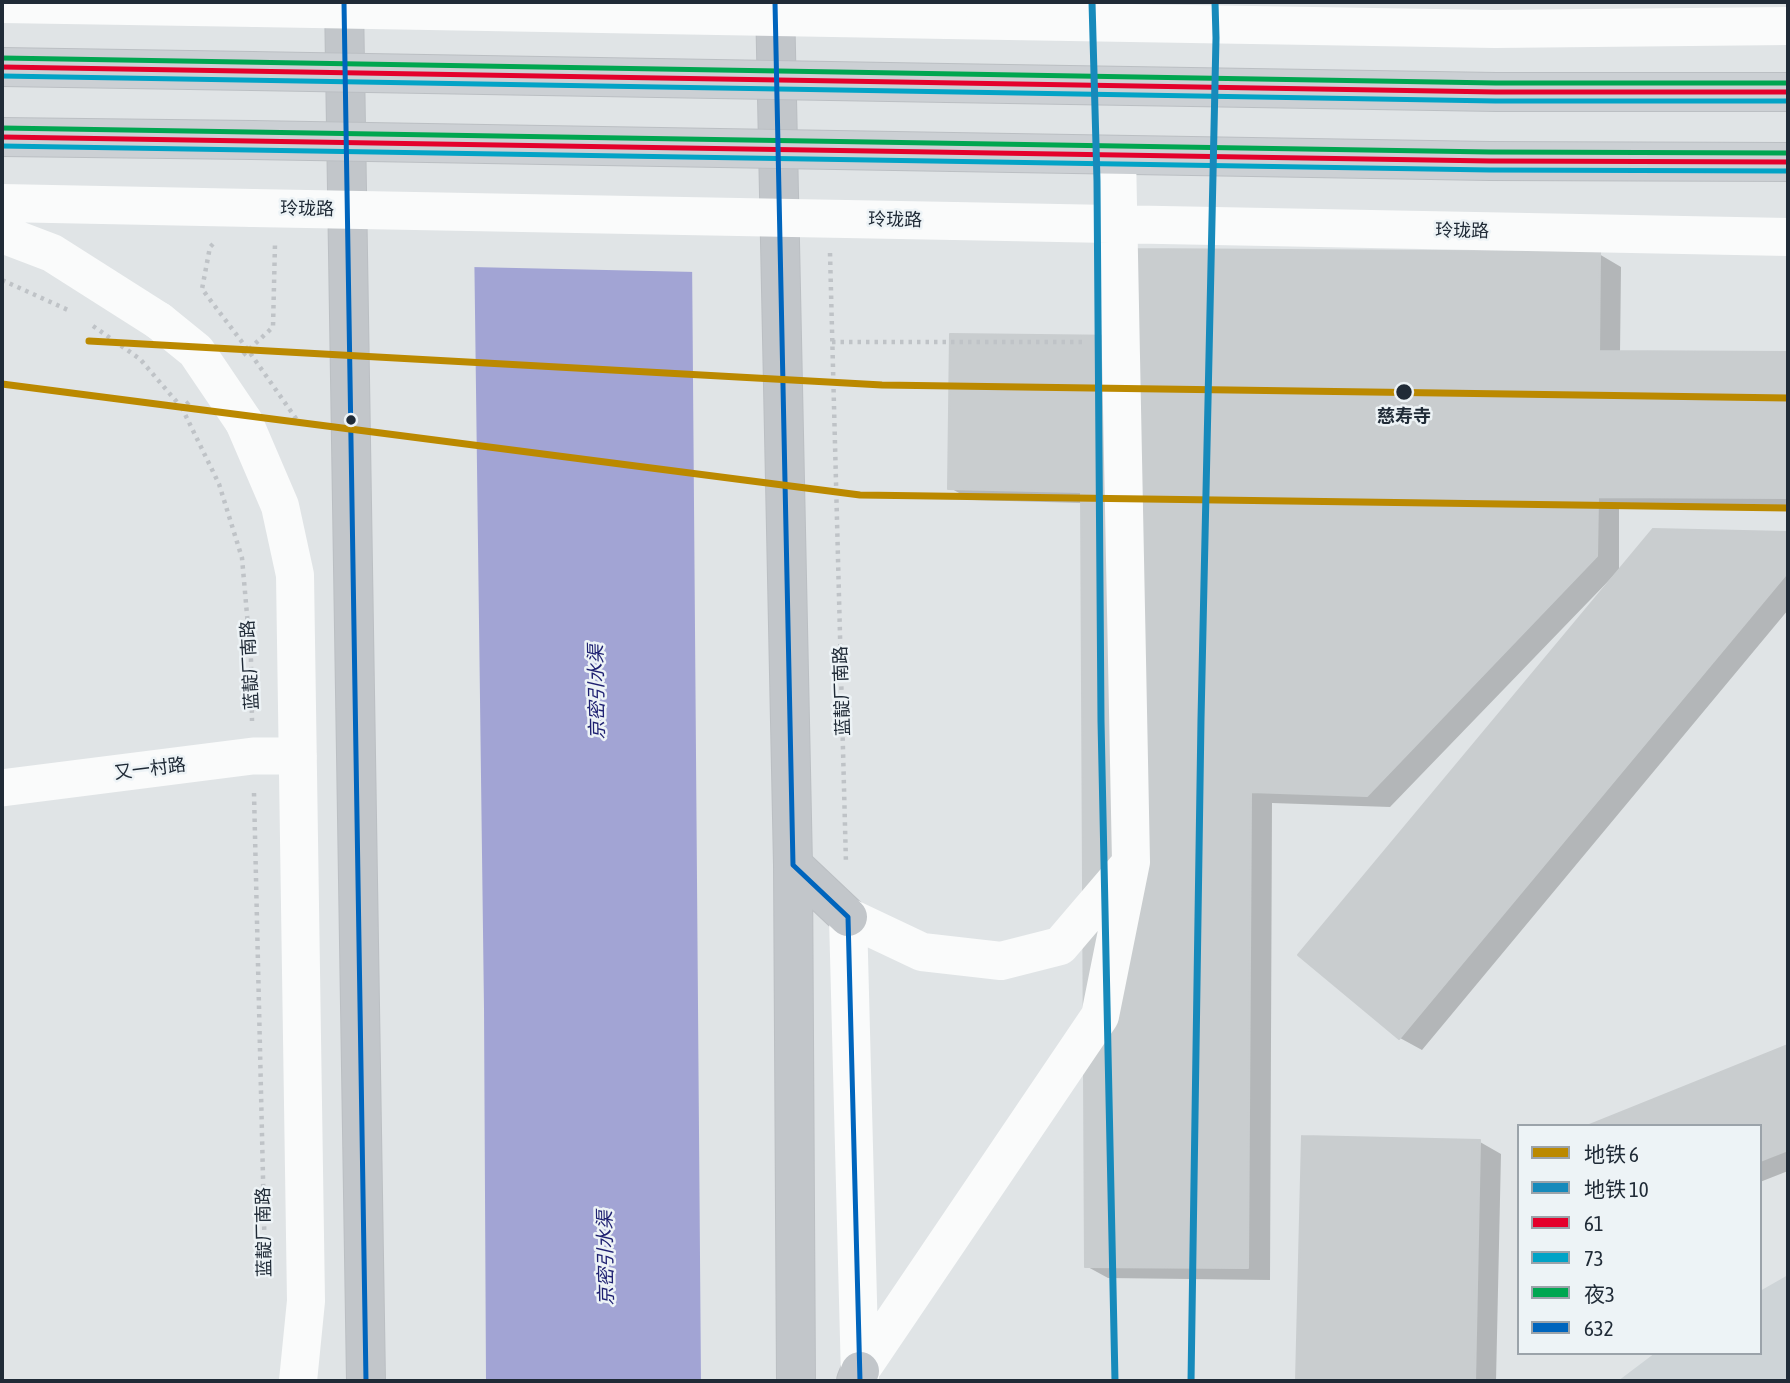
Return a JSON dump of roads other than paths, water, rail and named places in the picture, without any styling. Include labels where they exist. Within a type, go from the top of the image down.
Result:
[{"type":"highway","points":[[344,2],[366,1381]]},
{"type":"highway","points":[[775,2],[793,864],[796,1381]]},
{"type":"highway","points":[[793,864],[848,917]]},
{"type":"highway","points":[[349,1381],[365,1327]]},
{"type":"main road","points":[[2,67],[1496,92],[1788,92]]},
{"type":"main road","points":[[2,137],[1490,161],[1788,162]]},
{"type":"street","points":[[14,4],[1495,29],[1788,26]]},
{"type":"street","points":[[859,1378],[1100,1016],[1131,862],[1117,155]]},
{"type":"street","name":"玲珑路","points":[[2,203],[264,220],[954,221],[1788,237]]},
{"type":"street","points":[[2,234],[52,253],[159,321],[196,351],[244,422],[280,506],[295,575],[306,1301],[298,1381]]},
{"type":"street","name":"又一村路","points":[[2,788],[253,756],[298,756]]},
{"type":"street","points":[[859,1378],[848,917],[922,952],[1001,961],[1060,946],[1131,862]]},
{"type":"water","name":"京密引水渠","points":[[471,2],[690,2],[701,1381],[486,1381]]},
{"type":"metro line","name":"10","points":[[1092,2],[1097,181],[1101,721],[1115,1381]]},
{"type":"metro line","name":"10","points":[[1191,1381],[1215,2]]},
{"type":"metro line","name":"6","points":[[89,341],[882,385],[1788,398]]},
{"type":"metro line","name":"6","points":[[2,384],[860,495],[1788,508]]},
{"type":"place","name":"慈寿寺","points":[[1404,392]]}]
